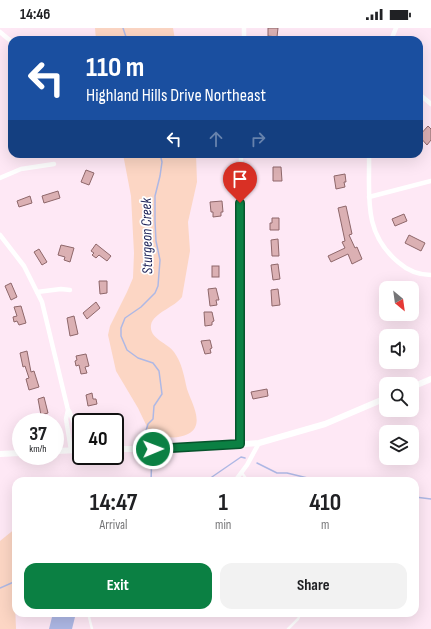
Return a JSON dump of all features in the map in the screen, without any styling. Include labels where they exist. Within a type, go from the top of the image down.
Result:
[{"type":"street","points":[[0,32],[8,39]]},
{"type":"street","points":[[423,97],[431,104]]},
{"type":"street","points":[[240,444],[241,158]]},
{"type":"street","points":[[369,158],[369,197],[371,221],[380,242],[390,256],[403,267],[421,275],[431,275]]},
{"type":"street","points":[[0,178],[21,169],[54,164]]},
{"type":"street","points":[[369,197],[431,181]]},
{"type":"street","points":[[0,235],[24,266],[43,305],[68,410],[72,418]]},
{"type":"street","points":[[37,292],[61,289],[70,290]]},
{"type":"street","points":[[419,384],[431,379]]},
{"type":"street","points":[[124,449],[169,449],[259,443],[325,424],[379,401]]},
{"type":"street","points":[[64,450],[71,450],[66,419],[68,410]]},
{"type":"street","points":[[238,477],[259,443]]},
{"type":"street","points":[[0,454],[12,453]]},
{"type":"lane","points":[[242,473],[245,477]]},
{"type":"lane","points":[[89,617],[92,629]]},
{"type":"lane","points":[[288,629],[299,617]]},
{"type":"shaded area","points":[[95,28],[173,28],[174,36],[96,36]]},
{"type":"shaded area","points":[[124,158],[196,158],[197,182],[188,222],[190,251],[182,297],[179,301],[156,317],[151,325],[153,334],[174,352],[179,361],[196,413],[196,425],[193,430],[188,434],[179,437],[165,437],[150,433],[138,408],[116,371],[108,335],[110,326],[133,278],[134,253],[131,196]]},
{"type":"shaded area","points":[[12,531],[12,617],[16,617],[16,629],[0,629],[0,541]]},
{"type":"water","points":[[52,617],[75,617],[72,629],[49,629]]},
{"type":"building","points":[[268,28],[278,28],[277,36],[268,36]]},
{"type":"building","points":[[428,126],[431,129],[431,140],[427,145],[423,140],[423,132]]},
{"type":"building","points":[[273,167],[281,167],[282,181],[273,181]]},
{"type":"building","points":[[86,170],[94,173],[89,185],[81,182]]},
{"type":"building","points":[[345,174],[345,187],[336,189],[334,176]]},
{"type":"building","points":[[58,191],[60,198],[44,203],[42,196]]},
{"type":"building","points":[[30,196],[32,203],[19,207],[17,201]]},
{"type":"building","points":[[222,201],[223,212],[221,212],[221,216],[213,217],[210,202]]},
{"type":"building","points":[[346,206],[352,234],[349,235],[355,248],[357,247],[362,259],[352,264],[348,254],[331,262],[328,256],[345,248],[342,242],[345,241],[338,208]]},
{"type":"building","points":[[404,214],[407,221],[395,226],[392,219]]},
{"type":"building","points":[[272,218],[279,218],[279,230],[270,230]]},
{"type":"building","points":[[409,235],[425,243],[421,251],[405,243]]},
{"type":"building","points":[[278,239],[279,256],[272,256],[271,240]]},
{"type":"building","points":[[96,244],[111,256],[107,261],[99,255],[96,258],[92,255],[94,253],[91,251]]},
{"type":"building","points":[[61,245],[74,248],[70,262],[64,260],[65,257],[58,255]]},
{"type":"building","points":[[39,249],[47,262],[42,265],[34,252]]},
{"type":"building","points":[[278,264],[280,279],[273,280],[271,265]]},
{"type":"building","points":[[212,266],[219,266],[219,277],[212,277]]},
{"type":"building","points":[[99,281],[107,281],[107,293],[100,294]]},
{"type":"building","points":[[11,283],[17,297],[11,300],[5,286]]},
{"type":"building","points":[[216,288],[219,300],[216,300],[217,305],[210,306],[208,289]]},
{"type":"building","points":[[278,289],[280,305],[272,306],[271,290]]},
{"type":"building","points":[[96,302],[100,308],[87,319],[83,313]]},
{"type":"building","points":[[21,306],[26,323],[19,325],[17,321],[14,322],[13,317],[17,316],[14,307]]},
{"type":"building","points":[[204,312],[212,312],[214,321],[212,322],[212,325],[205,326]]},
{"type":"building","points":[[74,316],[78,334],[70,336],[67,318]]},
{"type":"building","points":[[210,340],[212,348],[210,349],[211,353],[205,354],[201,341]]},
{"type":"building","points":[[27,351],[31,372],[34,371],[39,387],[29,390],[26,379],[29,378],[25,366],[23,367],[20,353]]},
{"type":"building","points":[[86,354],[89,366],[85,367],[87,373],[81,374],[79,365],[76,366],[76,356]]},
{"type":"building","points":[[267,389],[268,396],[253,399],[251,392]]},
{"type":"building","points":[[92,393],[93,399],[96,399],[97,404],[88,406],[86,395]]},
{"type":"building","points":[[44,397],[48,413],[41,413],[38,399]]},
{"type":"waterway","name":"Sturgeon Creek","points":[[123,28],[126,36]]},
{"type":"waterway","name":"Sturgeon Creek","points":[[152,446],[150,440],[145,434],[148,424],[153,419],[154,406],[162,394],[159,371],[153,363],[138,358],[127,350],[121,336],[121,328],[125,318],[141,307],[155,293],[158,286],[160,260],[156,241],[155,196],[160,176],[162,162],[161,158]]},
{"type":"waterway","name":"Sturgeon Creek","points":[[151,477],[152,453]]},
{"type":"waterway","points":[[212,477],[241,457],[245,458]]},
{"type":"waterway","points":[[257,463],[277,473],[287,473],[304,477]]},
{"type":"waterway","points":[[419,498],[431,499]]},
{"type":"waterway","name":"Sturgeon Creek","points":[[0,588],[12,583]]},
{"type":"route","points":[[153,449],[240,444],[240,203]]}]
